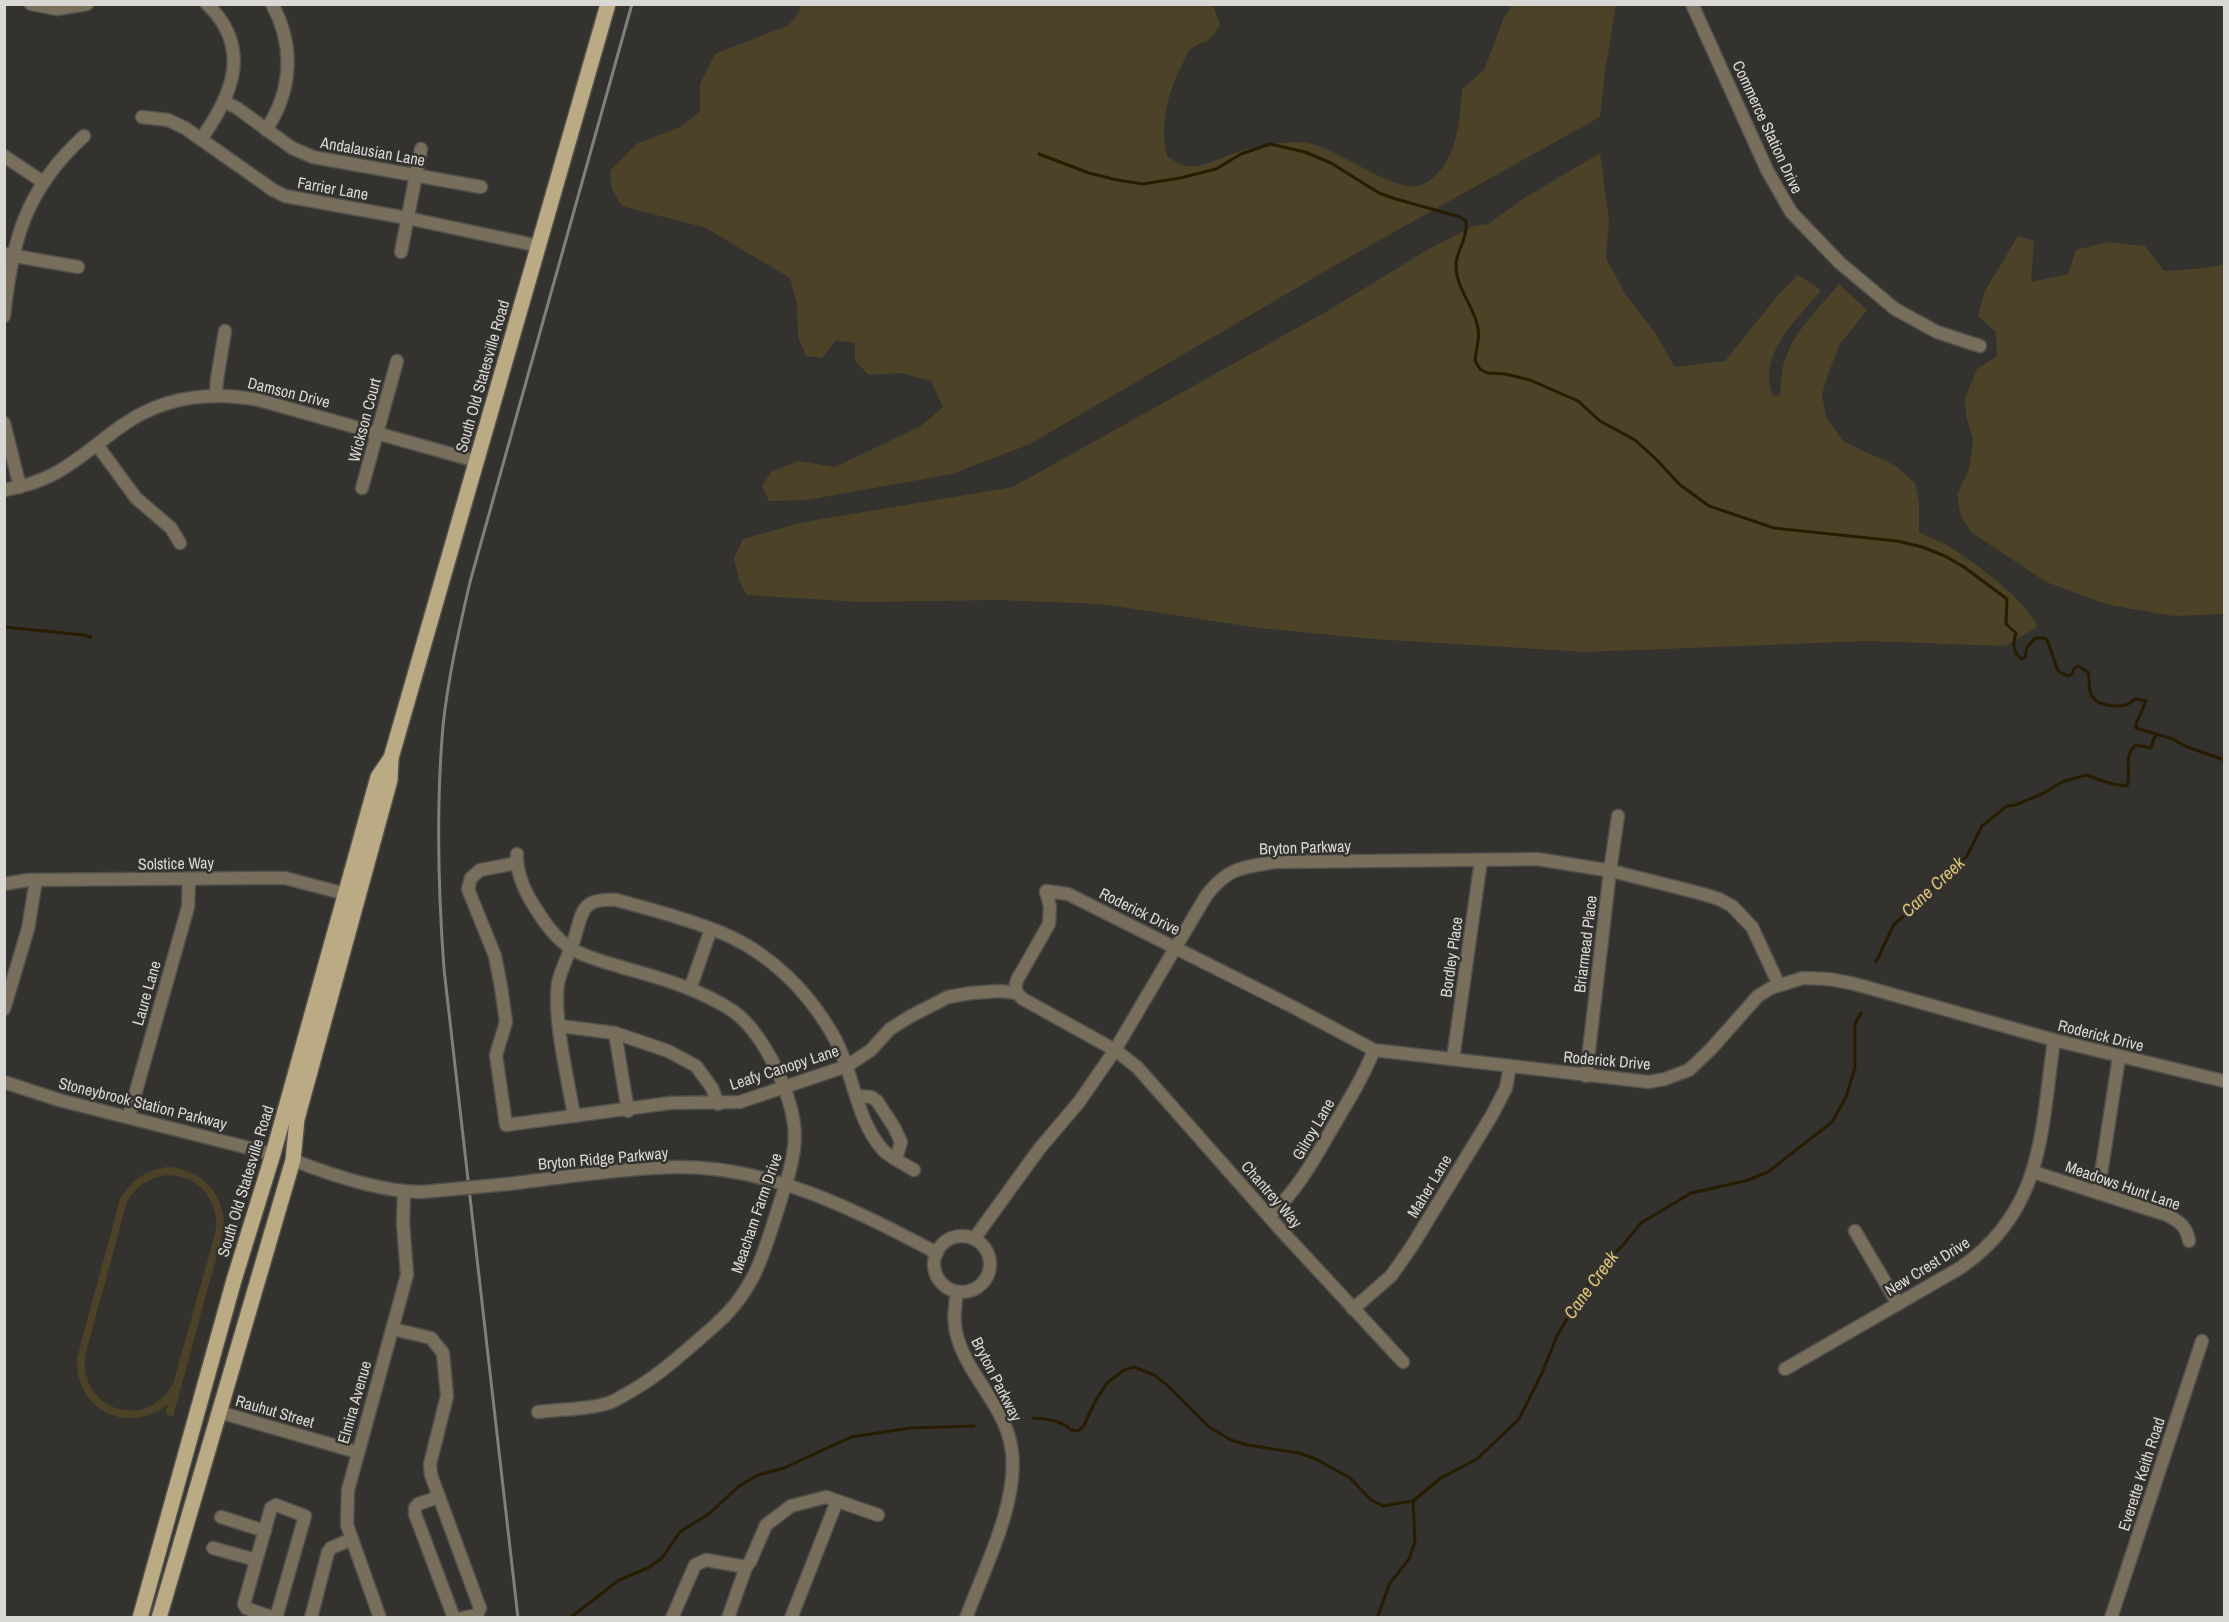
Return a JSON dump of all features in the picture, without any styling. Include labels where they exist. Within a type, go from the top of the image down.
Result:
[{"type":"main road","name":"South Old Statesville Road","points":[[159,1617],[293,1160],[297,1119],[390,780],[391,758],[608,4]]},
{"type":"main road","name":"South Old Statesville Road","points":[[140,1617],[378,777],[391,758]]},
{"type":"main road","points":[[293,1160],[284,1148],[303,1073],[307,1030]]},
{"type":"main road","points":[[265,1255],[261,1234],[278,1170],[278,1163],[273,1154]]},
{"type":"street","points":[[31,4],[57,9],[87,4]]},
{"type":"street","points":[[201,139],[225,102],[233,75],[232,47],[221,22],[207,4]]},
{"type":"street","points":[[266,130],[281,101],[288,68],[285,36],[272,4]]},
{"type":"street","name":"Commerce Station Drive","points":[[1692,4],[1767,170],[1791,212],[1840,263],[1894,309],[1936,332],[1980,346]]},
{"type":"street","name":"Andalausian Lane","points":[[225,102],[237,108],[292,148],[313,157],[481,187]]},
{"type":"street","name":"Farrier Lane","points":[[142,117],[168,120],[185,128],[285,196],[407,218],[539,246]]},
{"type":"street","points":[[4,316],[9,255],[30,203],[43,182],[84,136]]},
{"type":"street","points":[[401,252],[421,149]]},
{"type":"street","points":[[4,156],[43,182]]},
{"type":"street","points":[[9,255],[78,267]]},
{"type":"street","points":[[216,395],[225,331]]},
{"type":"street","name":"Wickson Court","points":[[362,488],[398,361]]},
{"type":"street","name":"Damson Drive","points":[[4,490],[55,475],[125,424],[152,408],[193,396],[216,395],[259,400],[476,461]]},
{"type":"street","points":[[4,423],[20,487]]},
{"type":"street","points":[[97,445],[136,498],[171,528],[180,543]]},
{"type":"street","name":"Briarmead Place","points":[[1586,1076],[1618,816]]},
{"type":"street","name":"Meacham Farm Drive","points":[[506,1125],[496,1055],[506,1022],[501,987],[495,956],[468,889],[471,878],[480,870],[517,859],[525,891],[543,921],[571,948],[593,958],[690,989],[735,1012],[752,1030],[773,1061],[793,1109],[796,1144],[786,1184],[754,1279],[728,1315],[647,1383],[606,1404],[538,1412]]},
{"type":"street","name":"Bryton Parkway","points":[[974,1239],[1040,1148],[1079,1102],[1115,1050],[1195,912],[1218,880],[1231,872],[1250,866],[1276,862],[1537,859],[1610,871],[1719,898],[1732,906],[1752,927],[1779,985]]},
{"type":"street","name":"Bordley Place","points":[[1453,1059],[1481,860]]},
{"type":"street","name":"Solstice Way","points":[[4,884],[36,880],[285,878],[346,894]]},
{"type":"street","name":"Laure Lane","points":[[129,1116],[188,907],[189,879]]},
{"type":"street","points":[[4,1010],[28,929],[36,880]]},
{"type":"street","name":"Roderick Drive","points":[[1017,993],[1015,986],[1017,980],[1049,924],[1050,907],[1046,891],[1068,894],[1374,1050],[1648,1082],[1665,1079],[1689,1070],[1758,996],[1779,985],[1803,978],[1842,981],[2054,1040],[2224,1081]]},
{"type":"street","points":[[573,1116],[560,1026],[557,997],[559,981],[582,914],[588,904],[599,899],[617,900],[711,929],[761,953],[779,967],[810,1001],[834,1037],[847,1066],[867,1126],[884,1151],[914,1170]]},
{"type":"street","points":[[690,989],[711,929]]},
{"type":"street","name":"Leafy Canopy Lane","points":[[506,1125],[670,1104],[740,1102],[847,1066],[871,1050],[890,1029],[948,998],[1000,990],[1017,993]]},
{"type":"street","name":"Chantrey Way","points":[[1017,993],[1023,999],[1115,1050],[1143,1074],[1403,1362]]},
{"type":"street","points":[[560,1026],[615,1033],[668,1051],[696,1066],[712,1088],[718,1104]]},
{"type":"street","points":[[615,1033],[628,1111]]},
{"type":"street","name":"New Crest Drive","points":[[1785,1369],[1960,1268],[1992,1242],[2017,1210],[2033,1172],[2039,1147],[2054,1040]]},
{"type":"street","name":"Gilroy Lane","points":[[1269,1216],[1288,1199],[1302,1180],[1364,1075],[1374,1050]]},
{"type":"street","points":[[2098,1192],[2119,1057]]},
{"type":"street","name":"Maher Lane","points":[[1353,1309],[1391,1276],[1412,1246],[1492,1115],[1506,1088],[1510,1066]]},
{"type":"street","name":"Stoneybrook Station Parkway","points":[[4,1082],[59,1100],[273,1154]]},
{"type":"street","points":[[857,1096],[871,1097],[877,1101],[894,1127],[901,1142],[896,1159]]},
{"type":"street","name":"Bryton Ridge Parkway","points":[[293,1160],[351,1179],[404,1192],[508,1184],[625,1170],[682,1167],[736,1173],[786,1184],[818,1196],[873,1220],[937,1253]]},
{"type":"street","name":"Meadows Hunt Lane","points":[[2033,1172],[2177,1220],[2183,1224],[2189,1241]]},
{"type":"street","name":"Elmira Avenue","points":[[380,1617],[347,1525],[348,1490],[407,1275],[403,1223],[404,1192]]},
{"type":"street","points":[[1855,1231],[1898,1304]]},
{"type":"street","points":[[958,1236],[974,1239],[986,1251],[990,1268],[981,1284],[974,1289],[957,1292],[948,1288],[936,1275],[934,1267],[937,1253],[943,1243],[950,1239],[958,1236]]},
{"type":"street","name":"Bryton Parkway","points":[[957,1292],[954,1312],[956,1332],[974,1376],[993,1403],[1006,1429],[1012,1451],[1012,1483],[1007,1507],[966,1617]]},
{"type":"street","points":[[393,1329],[430,1338],[443,1353],[447,1396],[430,1464],[431,1475],[480,1608],[477,1615],[462,1617]]},
{"type":"street","name":"Everette Keith Road","points":[[2111,1617],[2202,1341]]},
{"type":"street","name":"Rauhut Street","points":[[219,1412],[357,1452]]},
{"type":"street","points":[[439,1497],[418,1504],[415,1514],[454,1617]]},
{"type":"street","points":[[728,1617],[746,1567],[766,1525],[791,1506],[826,1497],[878,1515]]},
{"type":"street","points":[[791,1617],[837,1501]]},
{"type":"street","points":[[276,1505],[305,1516],[275,1617],[244,1607],[256,1560],[273,1506],[276,1505]]},
{"type":"street","points":[[221,1517],[265,1531]]},
{"type":"street","points":[[311,1617],[328,1552],[331,1548],[352,1539]]},
{"type":"street","points":[[213,1548],[256,1560]]},
{"type":"street","points":[[672,1617],[695,1565],[706,1560],[746,1567]]},
{"type":"shaded area","points":[[1210,4],[1220,24],[1210,39],[1195,46],[1187,54],[1176,77],[1166,110],[1164,133],[1167,156],[1184,166],[1199,166],[1243,150],[1271,144],[1307,143],[1333,152],[1397,184],[1421,185],[1433,178],[1449,157],[1457,131],[1462,89],[1484,70],[1504,17],[1512,5],[1616,5],[1600,117],[1353,255],[1030,444],[952,474],[807,500],[769,501],[762,486],[771,472],[799,461],[835,467],[921,426],[943,407],[931,381],[901,373],[869,375],[855,361],[855,343],[836,340],[822,358],[806,356],[798,337],[797,304],[790,278],[706,228],[622,206],[612,189],[610,171],[636,144],[682,126],[700,111],[700,84],[715,54],[789,25],[799,12],[800,5]]},
{"type":"shaded area","points":[[1600,153],[1609,220],[1606,258],[1625,294],[1654,331],[1675,367],[1725,361],[1779,294],[1798,275],[1821,290],[1789,328],[1775,350],[1769,379],[1772,396],[1780,395],[1783,366],[1790,347],[1802,328],[1839,284],[1867,310],[1840,344],[1828,374],[1822,395],[1826,417],[1843,441],[1896,466],[1915,483],[1919,502],[1919,532],[1963,555],[1987,574],[2013,595],[2032,617],[2037,627],[2005,646],[1868,641],[1586,652],[1373,639],[1259,628],[1101,604],[999,600],[861,602],[747,595],[739,581],[734,558],[743,539],[804,522],[1013,487],[1329,310],[1427,250],[1474,226],[1488,224],[1521,200]]},
{"type":"shaded area","points":[[2018,236],[2034,241],[2031,282],[2068,274],[2076,250],[2107,242],[2145,246],[2164,271],[2224,264],[2224,614],[2174,616],[2109,605],[2046,582],[1971,532],[1961,516],[1957,495],[1969,469],[1973,440],[1966,416],[1965,398],[1977,369],[1997,356],[1996,332],[1978,316],[1985,291]]},
{"type":"shaded area","points":[[159,1168],[180,1169],[201,1178],[216,1194],[224,1228],[173,1417],[166,1414],[168,1404],[152,1414],[136,1418],[121,1417],[106,1412],[94,1404],[84,1391],[78,1376],[77,1358],[120,1199],[134,1181]],"holes":[[[168,1175],[190,1180],[206,1193],[215,1212],[216,1223],[215,1234],[173,1384],[161,1399],[146,1408],[130,1411],[115,1408],[101,1400],[91,1388],[85,1372],[86,1352],[127,1202],[135,1191],[149,1180]]]},
{"type":"waterway","points":[[1039,154],[1089,173],[1143,184],[1216,169],[1241,154],[1270,144],[1305,152],[1331,163],[1379,193],[1460,217],[1466,221],[1466,228],[1456,261],[1457,274],[1478,329],[1475,361],[1480,369],[1487,373],[1505,374],[1530,380],[1578,401],[1600,421],[1635,440],[1679,484],[1709,506],[1774,528],[1897,541],[1945,556],[2007,599],[2006,624],[2016,633],[2014,648],[2016,654],[2022,659],[2025,657],[2027,647],[2035,638],[2045,638],[2058,671],[2068,676],[2078,666],[2088,672],[2091,694],[2098,702],[2119,706],[2136,699],[2146,701],[2136,728],[2173,739],[2185,746],[2224,760]]},
{"type":"waterway","points":[[4,627],[91,637]]},
{"type":"waterway","name":"Cane Creek","points":[[1876,962],[1894,924],[1916,906],[1967,856],[1982,826],[2007,806],[2042,794],[2062,782],[2086,775],[2112,784],[2127,786],[2129,754],[2136,745],[2151,748],[2158,734]]},
{"type":"waterway","name":"Cane Creek","points":[[1033,1418],[1054,1421],[1078,1431],[1083,1427],[1107,1383],[1124,1370],[1134,1367],[1154,1375],[1166,1384],[1209,1427],[1231,1440],[1247,1445],[1299,1453],[1316,1459],[1350,1478],[1371,1500],[1383,1506],[1413,1501],[1441,1478],[1477,1459],[1519,1419],[1557,1336],[1577,1301],[1602,1265],[1641,1223],[1691,1193],[1745,1181],[1768,1172],[1832,1122],[1846,1097],[1855,1068],[1855,1024],[1861,1013]]},
{"type":"waterway","points":[[570,1618],[619,1580],[648,1568],[662,1558],[680,1532],[710,1513],[739,1486],[758,1475],[784,1468],[851,1437],[910,1428],[974,1426]]},
{"type":"waterway","name":"Cane Creek","points":[[1377,1618],[1390,1583],[1409,1559],[1415,1542],[1413,1501]]},
{"type":"railway","points":[[518,1618],[444,969],[439,848],[439,787],[443,726],[458,636],[470,582],[632,4]]}]
